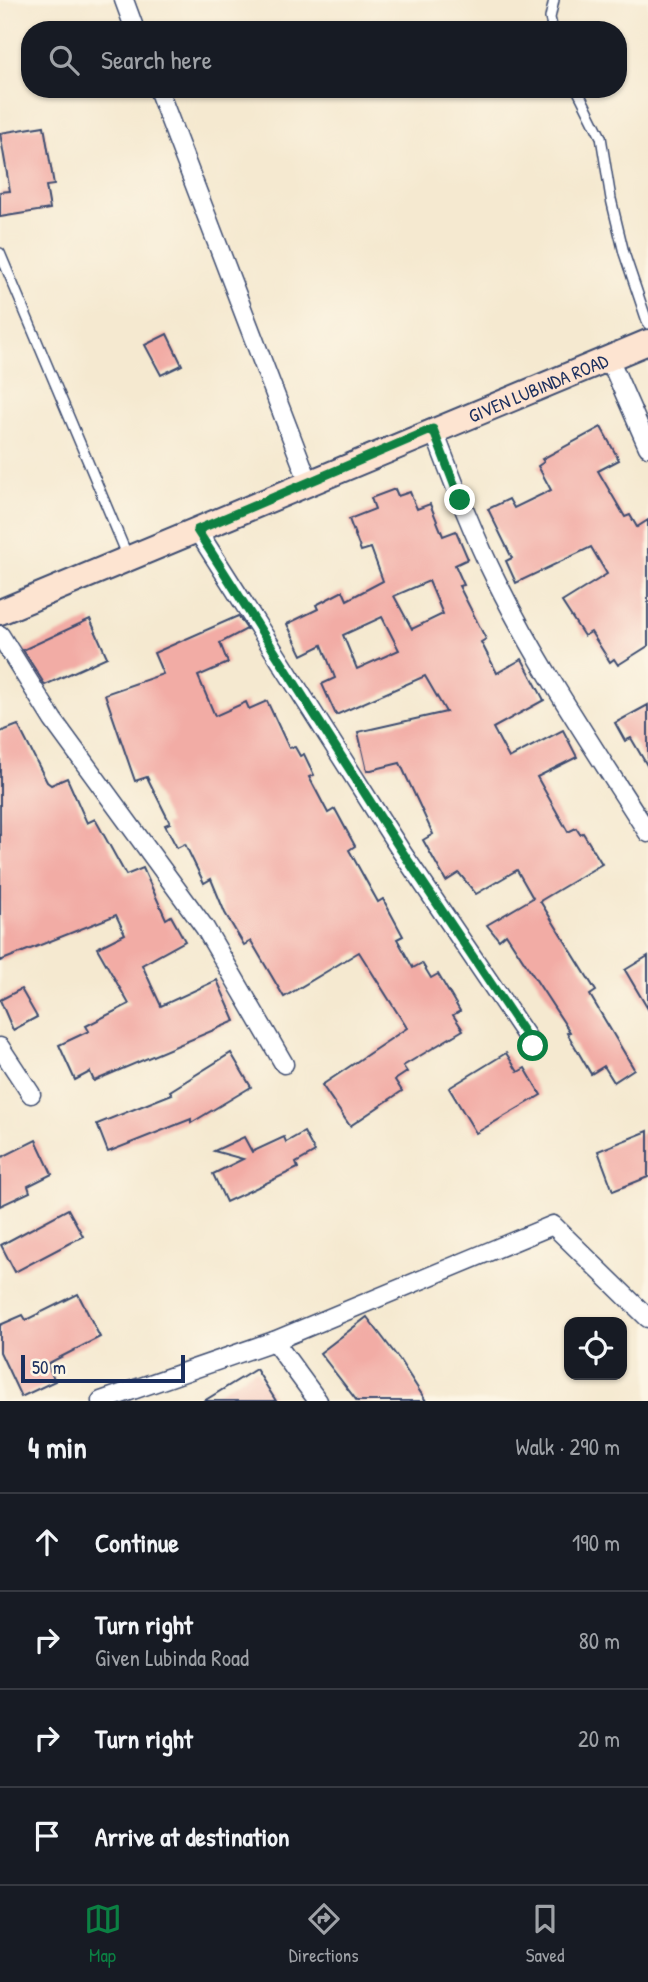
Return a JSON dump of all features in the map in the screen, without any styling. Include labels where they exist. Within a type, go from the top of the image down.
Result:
[{"type":"street","points":[[124,0],[132,21]]},
{"type":"street","points":[[161,98],[309,483]]},
{"type":"street","name":"GIVEN LUBINDA ROAD","points":[[0,612],[433,429],[648,342]]},
{"type":"street","points":[[609,358],[648,447]]},
{"type":"street","points":[[433,429],[460,500],[497,582],[543,664],[648,833]]},
{"type":"street","points":[[197,530],[408,862],[533,1046]]},
{"type":"street","points":[[0,635],[53,720],[205,928],[284,1064]]},
{"type":"street","points":[[0,1047],[31,1094]]},
{"type":"street","points":[[101,1401],[274,1340],[553,1225],[648,1318]]},
{"type":"street","points":[[274,1340],[318,1401]]},
{"type":"lane","points":[[551,21],[554,0]]},
{"type":"lane","points":[[582,98],[601,137],[614,213],[648,324]]},
{"type":"lane","points":[[0,253],[128,558]]},
{"type":"building","points":[[44,126],[54,185],[46,186],[50,209],[0,217],[0,192],[10,191],[0,133]]},
{"type":"building","points":[[167,334],[182,365],[161,375],[145,345]]},
{"type":"building","points":[[601,427],[619,460],[598,471],[625,517],[630,515],[637,527],[648,520],[648,646],[618,665],[614,659],[610,662],[591,632],[584,636],[562,602],[607,574],[591,547],[516,583],[506,561],[512,558],[488,509],[509,499],[514,508],[551,490],[538,466],[544,462],[542,459]]},
{"type":"building","points":[[395,489],[398,496],[410,492],[417,509],[430,504],[443,536],[456,531],[468,559],[455,565],[464,585],[459,586],[486,639],[481,642],[497,673],[522,659],[544,700],[493,728],[509,758],[563,730],[577,757],[537,777],[568,832],[576,828],[580,834],[583,833],[602,864],[540,901],[596,991],[590,995],[634,1069],[614,1082],[604,1066],[591,1074],[567,1033],[570,1032],[506,934],[499,940],[487,925],[533,898],[517,870],[476,894],[459,873],[446,881],[423,840],[433,834],[400,763],[367,771],[358,732],[446,712],[425,676],[336,715],[322,684],[335,678],[322,645],[302,655],[287,624],[318,609],[316,605],[343,591],[347,600],[383,581],[371,548],[361,551],[349,519],[375,509],[371,498]],"holes":[[[429,581],[443,614],[412,629],[394,596]],[[382,617],[399,650],[357,669],[343,635]]]},
{"type":"building","points":[[238,616],[247,629],[220,643],[228,663],[198,676],[215,716],[246,702],[249,709],[267,701],[289,748],[295,747],[300,756],[304,754],[314,775],[309,777],[328,813],[335,809],[355,846],[349,850],[378,902],[383,899],[403,936],[397,939],[413,968],[422,963],[431,978],[438,974],[460,1011],[453,1015],[463,1030],[403,1066],[407,1072],[395,1080],[402,1091],[350,1126],[322,1085],[407,1028],[359,952],[284,997],[251,941],[244,945],[225,913],[211,879],[204,883],[185,844],[177,848],[165,825],[170,823],[147,777],[135,781],[105,694],[163,674],[154,653]]},
{"type":"building","points":[[90,619],[107,657],[45,685],[23,650]]},
{"type":"building","points":[[648,705],[648,767],[631,738],[625,741],[615,723]]},
{"type":"building","points":[[18,725],[47,782],[51,785],[67,778],[87,823],[95,819],[126,875],[143,868],[166,919],[171,916],[185,941],[142,965],[161,1006],[217,980],[235,1021],[94,1081],[90,1072],[75,1080],[59,1045],[89,1031],[86,1026],[129,1004],[97,948],[125,934],[116,915],[0,961],[0,732]]},
{"type":"building","points":[[648,956],[648,1009],[625,970]]},
{"type":"building","points":[[21,989],[37,1017],[13,1030],[0,1000]]},
{"type":"building","points":[[231,1053],[251,1087],[191,1123],[191,1119],[108,1152],[97,1124],[172,1094],[170,1091]]},
{"type":"building","points":[[506,1053],[518,1072],[525,1068],[541,1095],[476,1133],[449,1088]]},
{"type":"building","points":[[648,1131],[648,1177],[613,1191],[598,1151]]},
{"type":"building","points":[[304,1132],[315,1152],[296,1163],[298,1168],[226,1202],[213,1174],[243,1159],[214,1151],[244,1137],[252,1152],[284,1137],[286,1142]]},
{"type":"building","points":[[36,1140],[52,1174],[28,1186],[30,1192],[0,1206],[0,1158]]},
{"type":"building","points":[[68,1209],[83,1236],[15,1272],[1,1245]]},
{"type":"building","points":[[78,1294],[100,1337],[47,1364],[55,1381],[21,1397],[0,1352],[0,1325],[23,1315],[26,1320]]},
{"type":"building","points":[[367,1317],[426,1401],[357,1401],[320,1353]]},
{"type":"building","points":[[256,1369],[276,1401],[204,1401]]},
{"type":"route","points":[[460,500],[433,429],[197,530],[401,850],[533,1046]]}]
